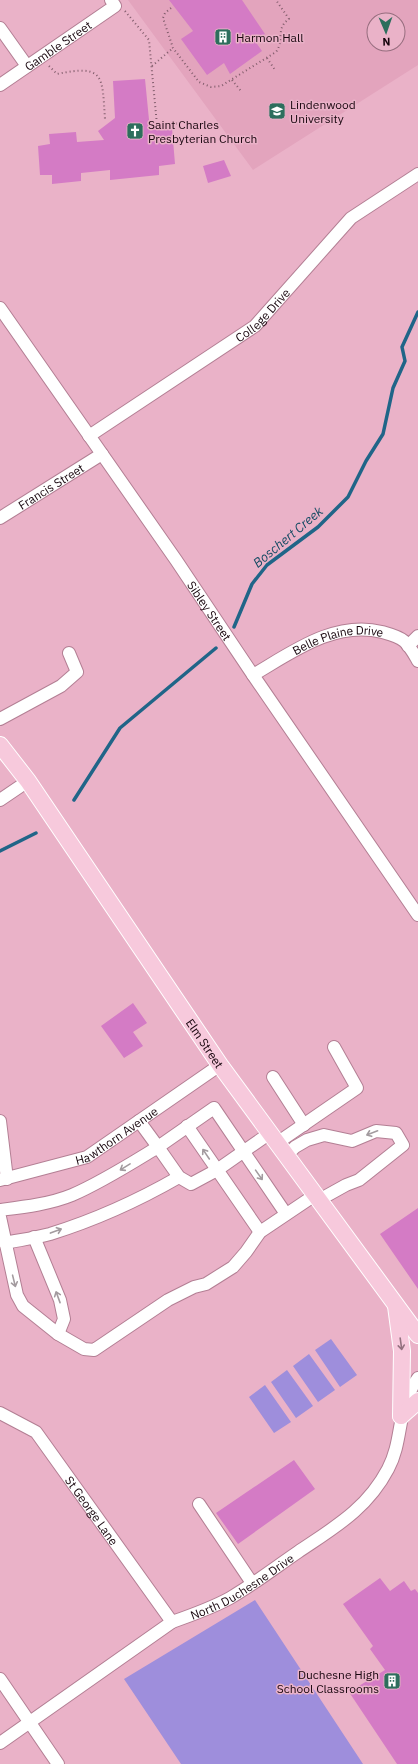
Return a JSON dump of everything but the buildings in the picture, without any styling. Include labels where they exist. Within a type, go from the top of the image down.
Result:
[{"type":"main road","name":"Elm Street","points":[[0,745],[28,782],[220,1065],[396,1305],[413,1323],[418,1335]]},
{"type":"main road","points":[[396,1305],[402,1351],[401,1416]]},
{"type":"main road","points":[[401,1416],[418,1401]]},
{"type":"street","name":"Gamble Street","points":[[0,85],[117,6]]},
{"type":"street","points":[[0,28],[27,66]]},
{"type":"street","name":"College Drive","points":[[89,436],[255,326],[351,218],[418,174]]},
{"type":"street","name":"Sibley Street","points":[[0,308],[417,910]]},
{"type":"street","name":"Francis Street","points":[[0,518],[102,454]]},
{"type":"street","name":"Belle Plaine Drive","points":[[253,675],[302,647],[324,636],[343,630],[364,629],[397,637],[408,646],[418,661]]},
{"type":"street","points":[[408,646],[418,636]]},
{"type":"street","points":[[0,720],[61,686],[77,672],[69,653]]},
{"type":"street","points":[[0,800],[28,782]]},
{"type":"street","points":[[139,1121],[179,1177],[191,1184],[217,1170],[243,1152],[277,1144],[357,1088],[334,1047]]},
{"type":"street","name":"Hawthorn Avenue","points":[[4,1180],[87,1157],[220,1065]]},
{"type":"street","points":[[273,1077],[304,1125]]},
{"type":"street","points":[[0,1210],[30,1206],[71,1195],[114,1174],[158,1147],[214,1108],[286,1214]]},
{"type":"street","points":[[0,1121],[4,1180]]},
{"type":"street","points":[[187,1126],[260,1232]]},
{"type":"street","points":[[0,1216],[17,1295],[23,1306],[58,1334],[84,1349],[94,1350],[168,1300],[194,1287],[206,1284],[233,1267],[260,1232],[286,1214],[317,1198],[359,1180],[404,1145],[396,1133],[386,1131],[376,1131],[352,1141],[324,1135],[307,1140],[295,1147],[277,1144]]},
{"type":"street","points":[[5,1243],[50,1234],[117,1209],[142,1198],[179,1177]]},
{"type":"street","points":[[34,1237],[60,1300],[64,1319],[58,1334]]},
{"type":"street","name":"North Duchesne Drive","points":[[0,1743],[172,1622],[201,1612],[231,1598],[354,1514],[374,1493],[389,1467],[395,1449],[401,1416],[408,1391],[418,1378]]},
{"type":"street","name":"St George Lane","points":[[0,1413],[36,1432],[172,1622]]},
{"type":"street","points":[[199,1504],[252,1583]]},
{"type":"street","points":[[0,1679],[58,1764]]},
{"type":"path","points":[[171,8],[164,13],[163,18],[174,48],[199,82],[206,86],[216,88],[232,80],[267,58],[276,52],[281,45],[280,28],[288,19],[276,0]]},
{"type":"path","points":[[117,6],[149,40],[157,125]]},
{"type":"path","points":[[152,66],[174,48]]},
{"type":"path","points":[[267,58],[275,70]]},
{"type":"path","points":[[49,66],[57,74],[83,69],[89,70],[96,75],[102,84],[105,119]]},
{"type":"path","points":[[232,80],[241,91]]},
{"type":"path","points":[[152,125],[182,123]]},
{"type":"shaded area","name":"Lindenwood University","points":[[128,0],[418,0],[418,65],[253,170]]},
{"type":"shaded area","points":[[331,1339],[357,1375],[340,1387],[315,1350]]},
{"type":"shaded area","points":[[309,1354],[335,1390],[318,1402],[293,1366]]},
{"type":"shaded area","points":[[287,1370],[313,1406],[296,1418],[271,1382]]},
{"type":"shaded area","points":[[265,1385],[291,1422],[274,1433],[249,1397]]},
{"type":"shaded area","points":[[255,1600],[363,1764],[181,1764],[124,1679]]},
{"type":"waterway","name":"Boschert Creek","points":[[234,627],[252,584],[267,565],[318,527],[348,497],[366,461],[383,434],[393,388],[405,361],[402,347],[418,312]]},
{"type":"waterway","name":"Boschert Creek","points":[[74,800],[120,728],[216,648]]},
{"type":"waterway","name":"Boschert Creek","points":[[0,851],[36,833]]},
{"type":"place","name":"Harmon Hall","points":[[223,37]]},
{"type":"place","name":"Lindenwood University","points":[[277,111]]},
{"type":"place","name":"Saint Charles Presbyterian Church","points":[[135,131]]},
{"type":"place","name":"Duchesne High School Classrooms","points":[[392,1681]]}]
